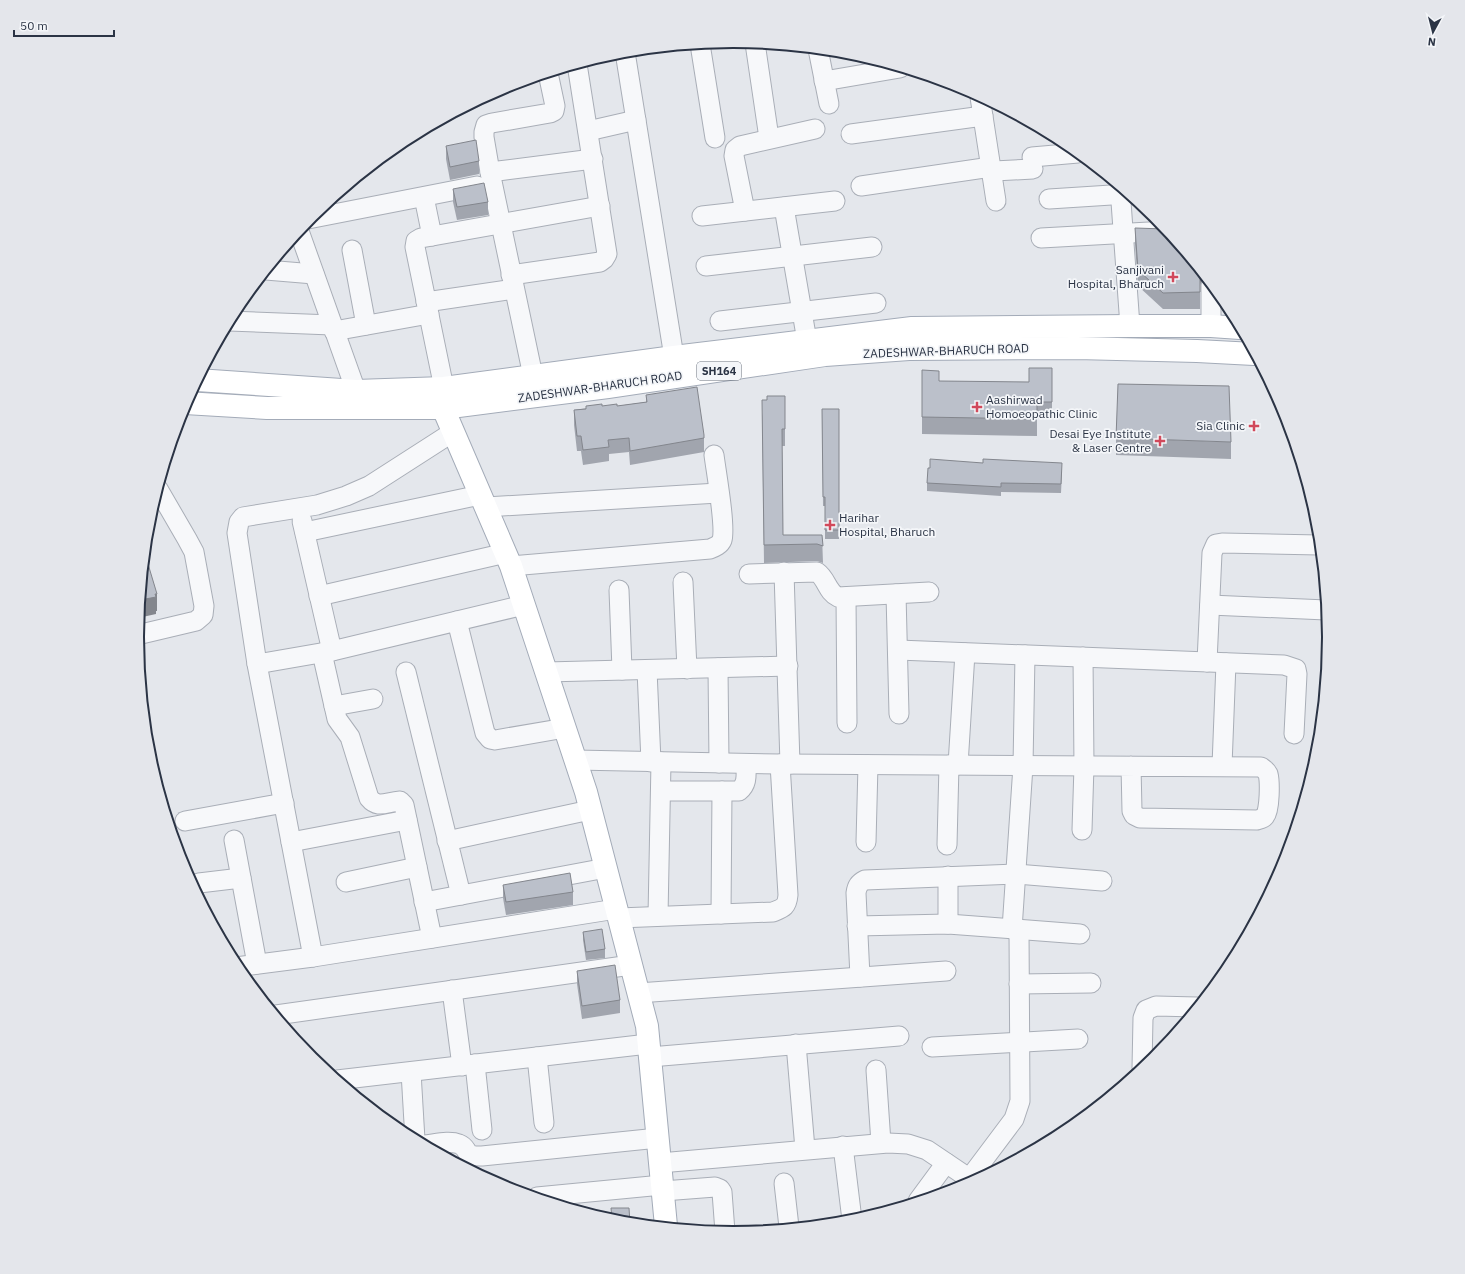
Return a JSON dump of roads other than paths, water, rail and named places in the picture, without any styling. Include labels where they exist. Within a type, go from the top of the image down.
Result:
[{"type":"main road","name":"ZADESHWAR-BHARUCH ROAD","points":[[202,380],[356,391],[441,395],[533,376],[912,328],[1130,326],[1233,328]]},
{"type":"main road","name":"ZADESHWAR-BHARUCH ROAD","points":[[192,403],[267,408],[441,395],[608,387],[825,355],[902,350],[1077,348],[1249,354]]},
{"type":"main road","points":[[441,395],[453,432],[508,560],[524,605],[575,760],[606,868],[647,1026],[666,1222]]},
{"type":"street","points":[[701,49],[715,138]]},
{"type":"street","points":[[756,49],[769,138]]},
{"type":"street","points":[[819,55],[829,104]]},
{"type":"street","points":[[627,58],[674,357]]},
{"type":"street","points":[[235,321],[333,328],[366,325],[428,308],[512,282],[600,262],[607,254],[578,69]]},
{"type":"street","points":[[824,81],[890,70]]},
{"type":"street","points":[[533,376],[500,224],[484,132],[486,125],[492,123],[550,113],[554,111],[555,106],[549,77]]},
{"type":"street","points":[[981,104],[996,201]]},
{"type":"street","points":[[851,134],[983,116]]},
{"type":"street","points":[[588,131],[636,120]]},
{"type":"street","points":[[745,211],[734,150],[740,146],[769,138],[814,129]]},
{"type":"street","points":[[991,167],[994,171],[1070,155]]},
{"type":"street","points":[[321,217],[424,197],[491,178],[593,159]]},
{"type":"street","points":[[861,186],[991,167]]},
{"type":"street","points":[[1049,199],[1119,192]]},
{"type":"street","points":[[1123,196],[1130,326]]},
{"type":"street","points":[[424,197],[432,236]]},
{"type":"street","points":[[702,216],[835,201]]},
{"type":"street","points":[[441,395],[428,308],[415,247],[416,241],[421,238],[600,206]]},
{"type":"street","points":[[784,207],[807,341]]},
{"type":"street","points":[[1041,238],[1159,231]]},
{"type":"street","points":[[300,238],[356,391]]},
{"type":"street","points":[[706,266],[872,247]]},
{"type":"street","points":[[352,250],[366,325]]},
{"type":"street","points":[[272,270],[314,274]]},
{"type":"street","points":[[1211,294],[1211,326]]},
{"type":"street","points":[[720,321],[876,303]]},
{"type":"street","points":[[312,957],[257,664],[237,533],[238,522],[243,517],[317,505],[369,486],[453,432]]},
{"type":"street","points":[[319,596],[508,560],[710,549],[719,544],[722,539],[722,524],[714,455]]},
{"type":"street","points":[[305,532],[483,501],[718,493]]},
{"type":"street","points":[[144,633],[196,621],[203,615],[204,606],[194,552],[162,495]]},
{"type":"street","points":[[299,508],[319,596],[337,719],[350,737],[369,798],[373,803],[379,804],[400,801],[404,805],[432,938]]},
{"type":"street","points":[[1207,662],[1212,553],[1216,544],[1314,545]]},
{"type":"street","points":[[244,966],[432,938],[617,913],[658,916],[773,912],[782,908],[787,902],[788,896],[785,764],[788,666],[784,572]]},
{"type":"street","points":[[750,574],[817,572],[822,576],[834,595],[838,597],[929,592]]},
{"type":"street","points":[[683,582],[687,669]]},
{"type":"street","points":[[619,590],[622,670]]},
{"type":"street","points":[[896,594],[899,714]]},
{"type":"street","points":[[846,597],[847,723]]},
{"type":"street","points":[[257,664],[327,652],[524,605]]},
{"type":"street","points":[[1210,605],[1321,610]]},
{"type":"street","points":[[458,621],[485,733],[490,739],[495,740],[565,728]]},
{"type":"street","points":[[898,650],[1284,664],[1296,669],[1297,674],[1294,734]]},
{"type":"street","points":[[947,845],[965,653]]},
{"type":"street","points":[[976,1173],[1014,1119],[1018,1111],[1020,1101],[1016,874],[1023,766],[1025,655]]},
{"type":"street","points":[[1082,830],[1084,766],[1083,657]]},
{"type":"street","points":[[1222,766],[1226,663]]},
{"type":"street","points":[[546,672],[788,666]]},
{"type":"street","points":[[718,668],[719,763]]},
{"type":"street","points":[[646,670],[656,762],[661,791],[658,916]]},
{"type":"street","points":[[406,672],[461,895]]},
{"type":"street","points":[[334,706],[373,699]]},
{"type":"street","points":[[575,760],[746,764],[1222,766],[1261,767],[1266,770],[1268,775],[1268,809],[1263,818],[1257,820],[1136,817],[1132,811],[1130,766]]},
{"type":"street","points":[[661,791],[740,791],[744,788],[746,782],[746,764]]},
{"type":"street","points":[[866,842],[868,765]]},
{"type":"street","points":[[721,914],[722,791]]},
{"type":"street","points":[[185,821],[284,803]]},
{"type":"street","points":[[447,841],[590,810]]},
{"type":"street","points":[[291,842],[407,820]]},
{"type":"street","points":[[234,840],[258,964]]},
{"type":"street","points":[[346,882],[417,867]]},
{"type":"street","points":[[424,902],[606,868]]},
{"type":"street","points":[[860,977],[856,893],[857,887],[865,880],[1016,874],[1102,881]]},
{"type":"street","points":[[948,876],[948,924]]},
{"type":"street","points":[[198,885],[241,878]]},
{"type":"street","points":[[857,926],[948,924],[1080,934]]},
{"type":"street","points":[[281,1014],[631,965]]},
{"type":"street","points":[[638,993],[946,971]]},
{"type":"street","points":[[1019,984],[1091,982]]},
{"type":"street","points":[[452,990],[482,1130]]},
{"type":"street","points":[[1142,1060],[1143,1018],[1146,1010],[1156,1006],[1191,1007]]},
{"type":"street","points":[[343,1079],[537,1057],[796,1044],[899,1036]]},
{"type":"street","points":[[932,1047],[1078,1039]]},
{"type":"street","points":[[796,1044],[805,1149]]},
{"type":"street","points":[[537,1057],[544,1124]]},
{"type":"street","points":[[876,1070],[881,1143]]},
{"type":"street","points":[[411,1072],[415,1133]]},
{"type":"street","points":[[433,1144],[459,1144],[468,1153],[474,1156],[482,1156],[658,1138]]},
{"type":"street","points":[[660,1163],[881,1143],[908,1144],[927,1150],[967,1177]]},
{"type":"street","points":[[843,1146],[851,1214]]},
{"type":"street","points":[[923,1195],[946,1163]]},
{"type":"street","points":[[784,1183],[789,1223]]},
{"type":"street","points":[[547,1196],[662,1188],[715,1187],[720,1188],[722,1192],[725,1226]]},
{"type":"place","name":"Sanjivani Hospital, Bharuch","points":[[1173,277]]},
{"type":"place","name":"Aashirwad Homoeopathic Clinic","points":[[977,407]]},
{"type":"place","name":"Sia Clinic","points":[[1254,426]]},
{"type":"place","name":"Desai Eye Institute & Laser Centre","points":[[1160,441]]},
{"type":"place","name":"Harihar Hospital, Bharuch","points":[[830,525]]}]
